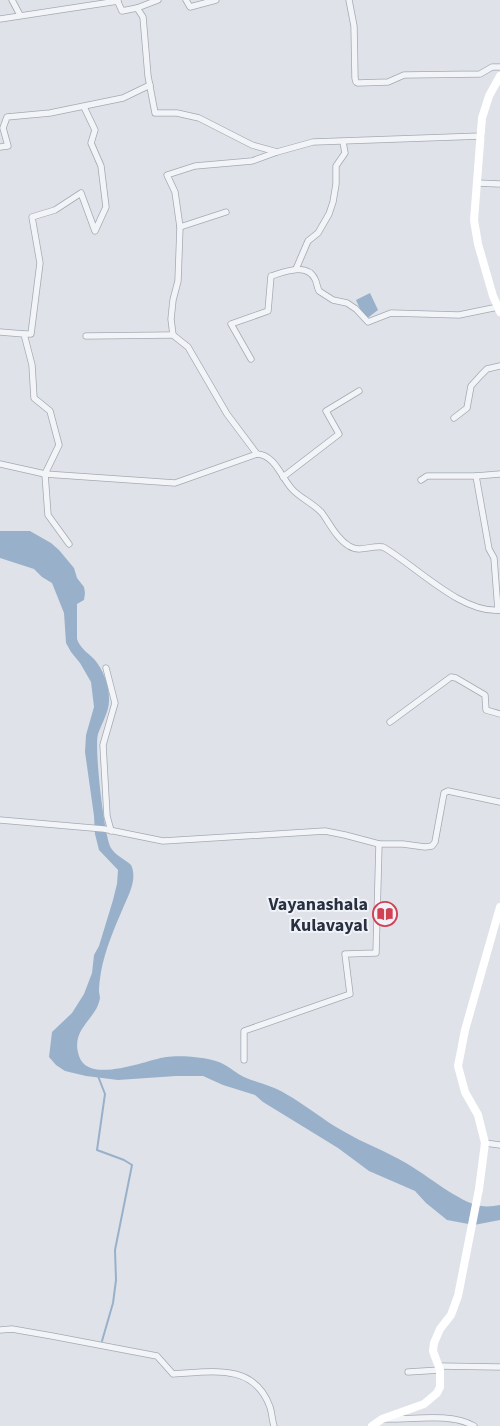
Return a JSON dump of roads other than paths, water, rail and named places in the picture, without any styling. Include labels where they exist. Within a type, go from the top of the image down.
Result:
[{"type":"main road","points":[[499,310],[478,244],[474,220],[485,106],[500,76]]},
{"type":"main road","points":[[372,1426],[382,1419],[424,1404],[434,1396],[440,1387],[439,1368],[434,1344],[440,1329],[455,1307],[479,1189],[485,1142],[478,1115],[465,1092],[458,1066],[465,1030],[497,929],[500,908]]},
{"type":"street","points":[[12,0],[20,15]]},
{"type":"street","points":[[0,19],[118,0],[122,11],[137,8],[158,0]]},
{"type":"street","points":[[186,0],[190,7],[216,0]]},
{"type":"street","points":[[349,0],[354,26],[355,78],[358,83],[388,82],[404,75],[480,74],[492,67],[500,66]]},
{"type":"street","points":[[137,8],[142,17],[155,113],[200,118],[252,145],[277,152]]},
{"type":"street","points":[[0,147],[8,146],[4,128],[7,117],[50,113],[123,98],[150,85]]},
{"type":"street","points":[[0,332],[31,334],[40,263],[32,217],[55,210],[81,194],[95,231],[106,207],[101,166],[91,143],[95,130],[84,106]]},
{"type":"street","points":[[173,335],[171,319],[178,281],[180,227],[175,192],[168,175],[195,166],[252,161],[313,142],[481,136]]},
{"type":"street","points":[[296,269],[308,241],[318,233],[333,202],[336,166],[345,153],[343,142]]},
{"type":"street","points":[[477,184],[500,184]]},
{"type":"street","points":[[180,227],[226,212]]},
{"type":"street","points":[[251,359],[231,324],[268,311],[271,276],[296,269],[309,273],[316,280],[319,290],[334,300],[352,306],[368,322],[390,313],[459,315],[499,310]]},
{"type":"street","points":[[24,334],[32,365],[34,398],[50,411],[59,445],[46,474],[48,515],[68,544]]},
{"type":"street","points":[[86,336],[173,335],[188,347],[227,414],[257,454]]},
{"type":"street","points":[[454,418],[467,408],[471,386],[487,368],[500,366]]},
{"type":"street","points":[[283,477],[339,434],[326,411],[359,391]]},
{"type":"street","points":[[0,464],[46,474],[175,483],[257,454],[262,454],[273,462],[292,490],[320,512],[343,542],[350,547],[358,550],[376,546],[383,547],[445,591],[475,606],[490,611],[499,610],[494,558],[489,550],[476,476]]},
{"type":"street","points":[[421,480],[427,476],[500,474]]},
{"type":"street","points":[[106,668],[115,703],[103,745],[107,816],[111,831]]},
{"type":"street","points":[[390,722],[451,677],[485,695],[486,710],[500,714]]},
{"type":"street","points":[[0,820],[93,828],[163,840],[326,832],[379,844],[403,844],[425,847],[432,846],[435,842],[444,793],[448,791],[500,802]]},
{"type":"street","points":[[244,1060],[244,1030],[350,994],[345,954],[376,953],[379,844]]},
{"type":"street","points":[[485,1142],[500,1145]]},
{"type":"street","points":[[0,1330],[52,1336],[157,1356],[173,1374],[219,1371],[244,1375],[260,1387],[270,1407],[274,1426]]},
{"type":"street","points":[[408,1372],[439,1368],[500,1366]]},
{"type":"street","points":[[382,1419],[450,1418],[463,1420],[474,1426]]},
{"type":"water","points":[[370,293],[378,310],[365,320],[356,300]]},
{"type":"water","points":[[0,531],[30,531],[51,543],[74,568],[77,578],[84,587],[85,593],[84,600],[77,604],[77,639],[82,648],[100,667],[108,688],[108,707],[97,742],[105,827],[111,848],[131,865],[133,882],[105,956],[100,977],[98,1006],[78,1038],[79,1056],[85,1064],[94,1069],[105,1070],[132,1066],[166,1057],[180,1056],[205,1058],[219,1062],[244,1077],[286,1094],[336,1127],[406,1163],[463,1200],[481,1206],[500,1205],[500,1220],[474,1225],[447,1220],[426,1203],[415,1191],[369,1171],[338,1148],[263,1102],[255,1095],[223,1085],[203,1076],[118,1080],[65,1071],[49,1057],[52,1032],[72,1013],[84,994],[92,973],[94,955],[99,946],[113,900],[118,870],[99,850],[95,834],[85,752],[86,735],[94,707],[91,682],[66,643],[64,613],[52,583],[34,569],[0,558]]},
{"type":"waterway","points":[[98,1076],[105,1094],[97,1150],[132,1165],[115,1250],[116,1280],[113,1303],[102,1341]]},
{"type":"place","name":"Vayanashala Kulavayal","points":[[385,914]]}]
